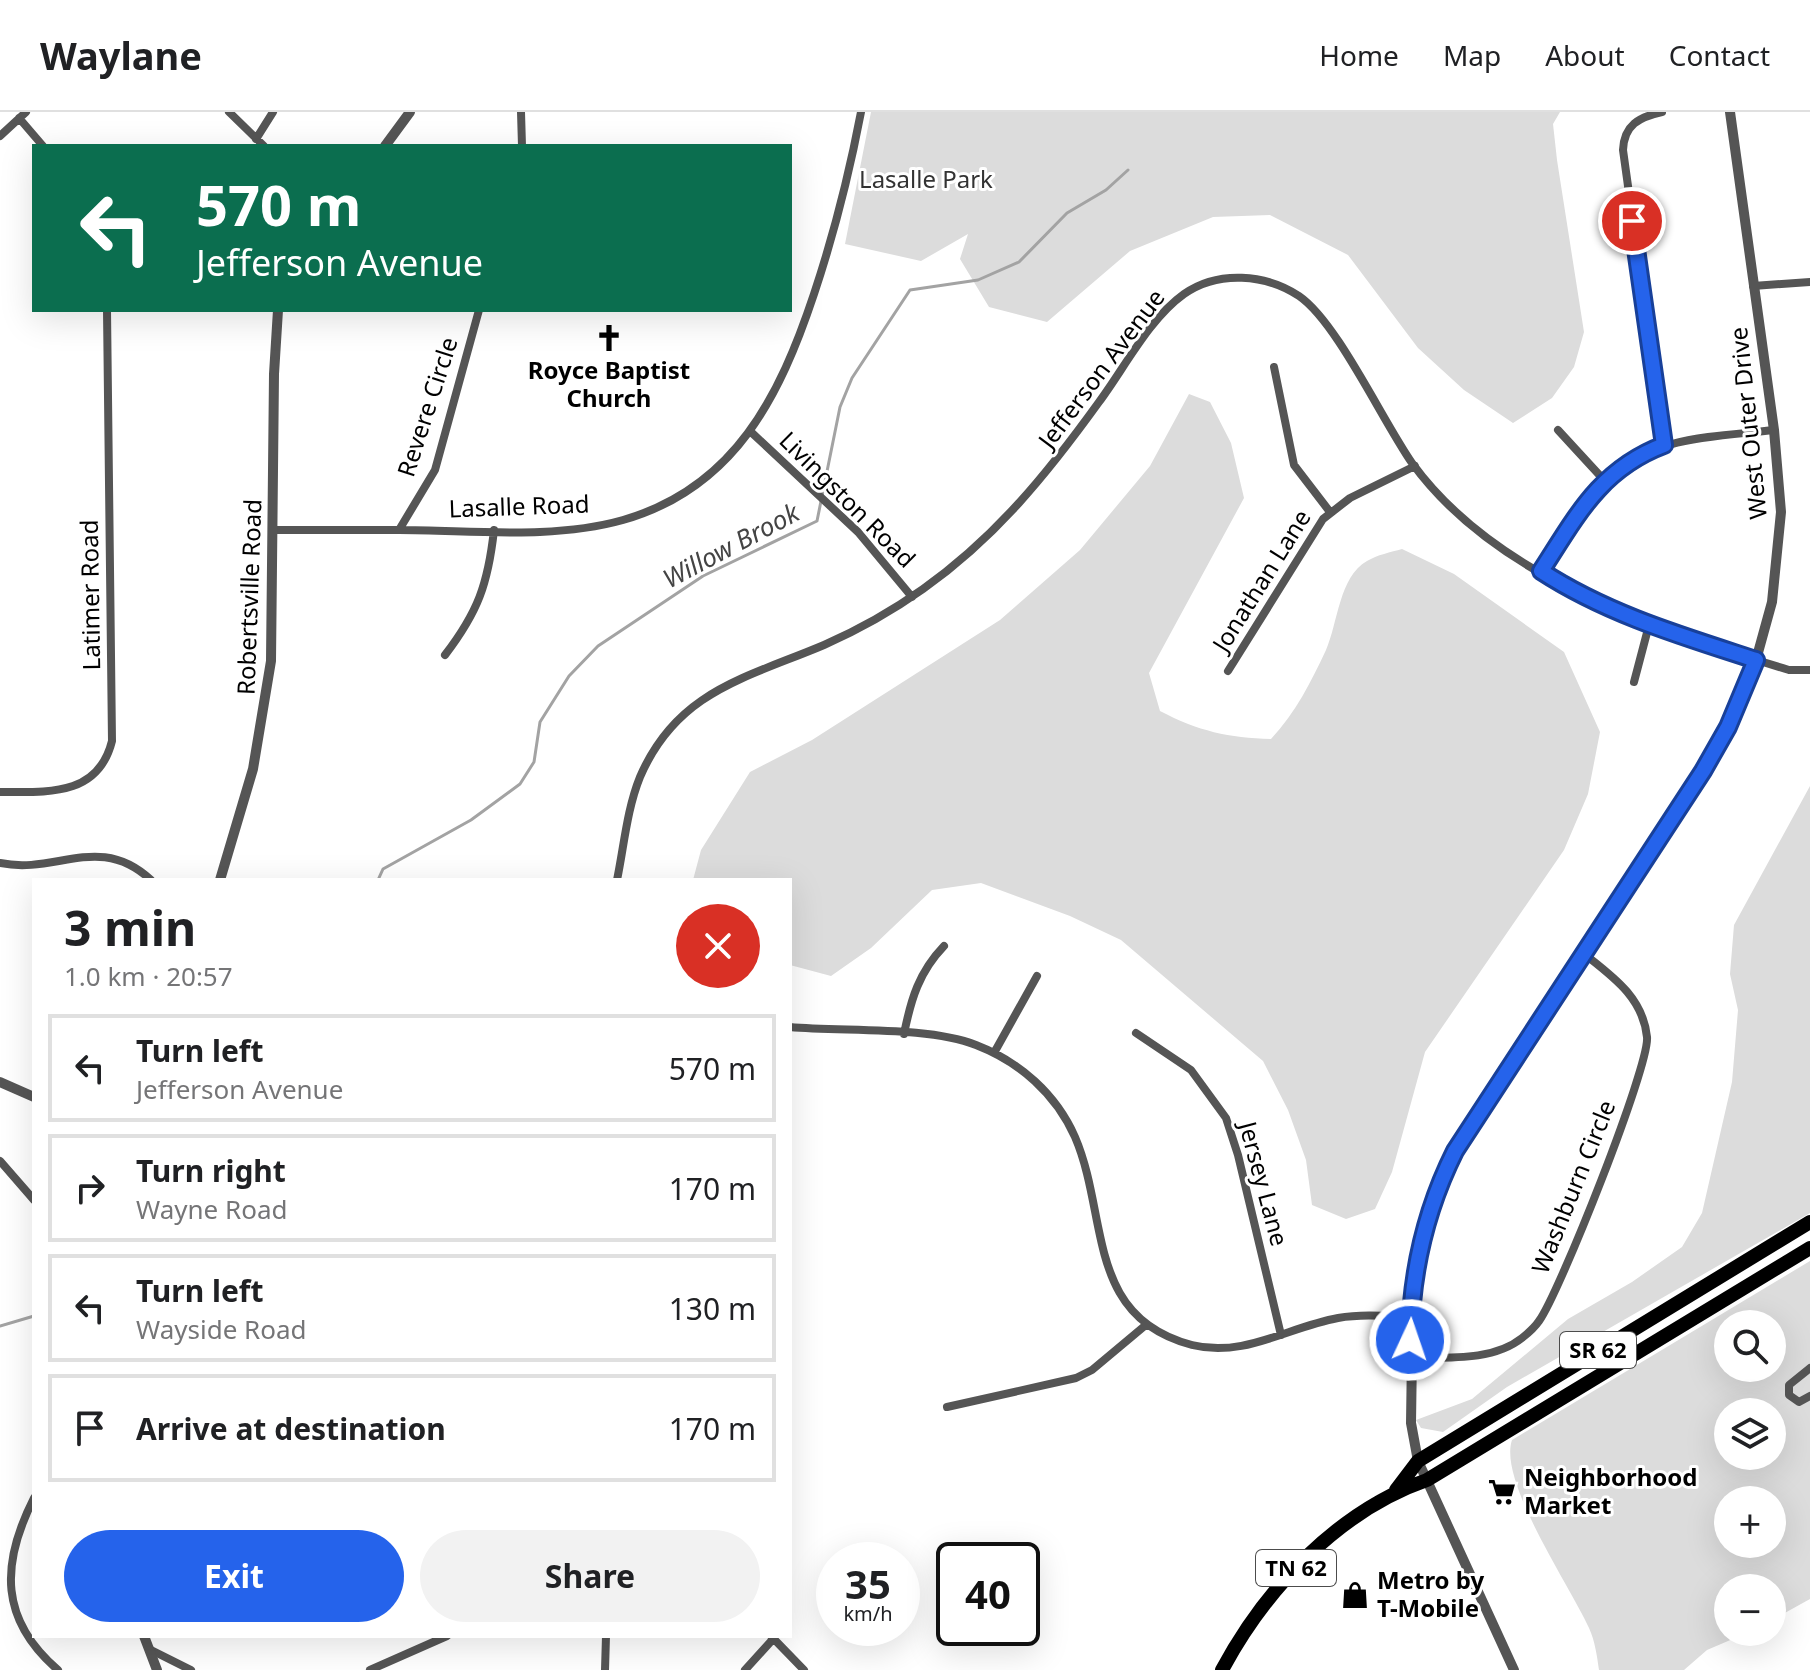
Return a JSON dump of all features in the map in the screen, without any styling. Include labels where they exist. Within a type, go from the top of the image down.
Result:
[{"type":"highway","name":"SR 62","points":[[1396,1490],[1418,1461],[1810,1222]]},
{"type":"highway","name":"SR 62","points":[[1396,1490],[1427,1480],[1810,1248]]},
{"type":"highway","name":"TN 62","points":[[1222,1670],[1266,1600],[1290,1573],[1346,1523],[1396,1490]]},
{"type":"street","points":[[229,112],[262,144]]},
{"type":"street","points":[[256,139],[273,112]]},
{"type":"street","points":[[386,144],[410,112]]},
{"type":"street","points":[[521,112],[522,144]]},
{"type":"street","name":"Lasalle Road","points":[[399,530],[571,530],[639,514],[708,475],[751,432],[780,385],[804,325],[835,230],[861,112]]},
{"type":"street","points":[[1662,112],[1640,118],[1629,126],[1623,150],[1664,445]]},
{"type":"street","name":"West Outer Drive","points":[[1514,1670],[1418,1461],[1411,1423],[1410,1317],[1425,1228],[1448,1166],[1485,1101],[1709,761],[1742,698],[1772,602],[1779,547],[1779,479],[1730,112]]},
{"type":"street","points":[[0,136],[23,115],[42,144]]},
{"type":"street","name":"Jefferson Avenue","points":[[617,878],[642,773],[664,736],[683,714],[729,682],[839,638],[912,597],[980,544],[1030,495],[1168,308],[1201,284],[1227,278],[1250,278],[1276,284],[1303,299],[1325,322],[1415,466],[1465,519],[1541,571],[1588,599],[1649,625],[1789,670],[1810,670]]},
{"type":"street","points":[[1753,286],[1810,282]]},
{"type":"street","name":"Latimer Road","points":[[0,792],[73,789],[97,772],[112,741],[107,312]]},
{"type":"street","name":"Robertsville Road","points":[[221,878],[253,769],[266,710],[273,636],[274,347],[278,312]]},
{"type":"street","name":"Revere Circle","points":[[399,530],[435,470],[478,312]]},
{"type":"street","points":[[1274,367],[1294,465],[1330,512]]},
{"type":"street","points":[[1558,430],[1604,480]]},
{"type":"street","points":[[1541,571],[1604,480],[1623,465],[1664,445],[1774,430]]},
{"type":"street","name":"Livingston Road","points":[[751,432],[858,532],[912,597]]},
{"type":"street","name":"Jonathan Lane","points":[[1228,671],[1330,512],[1415,466]]},
{"type":"street","points":[[274,530],[399,530]]},
{"type":"street","points":[[445,655],[481,601],[489,571],[494,530]]},
{"type":"street","points":[[1634,682],[1649,625]]},
{"type":"street","points":[[0,863],[33,866],[89,854],[108,855],[148,878]]},
{"type":"street","points":[[904,1034],[911,999],[920,977],[944,946]]},
{"type":"street","name":"Washburn Circle","points":[[1410,1358],[1486,1354],[1512,1345],[1540,1321],[1566,1262],[1633,1096],[1647,1049],[1640,1011],[1630,994],[1583,953]]},
{"type":"street","points":[[994,1053],[1037,976]]},
{"type":"street","points":[[792,1027],[949,1038],[994,1053],[1031,1076],[1061,1111],[1082,1156],[1109,1276],[1120,1294],[1147,1324],[1178,1340],[1208,1348],[1240,1348],[1337,1318],[1410,1317]]},
{"type":"street","name":"Jersey Lane","points":[[1136,1033],[1191,1070],[1226,1118],[1238,1155],[1281,1335]]},
{"type":"street","points":[[0,1082],[32,1096]]},
{"type":"street","points":[[0,1161],[32,1198]]},
{"type":"street","points":[[947,1407],[1076,1378],[1092,1370],[1147,1324]]},
{"type":"street","points":[[1810,1368],[1789,1385],[1789,1395],[1799,1402],[1810,1396]]},
{"type":"street","points":[[32,1502],[15,1533],[5,1588],[13,1626],[58,1670]]},
{"type":"street","points":[[145,1638],[157,1670]]},
{"type":"street","points":[[370,1670],[442,1638]]},
{"type":"street","points":[[605,1670],[606,1638]]},
{"type":"street","points":[[745,1670],[771,1638]]},
{"type":"street","points":[[773,1638],[804,1670]]},
{"type":"street","points":[[149,1649],[191,1670]]},
{"type":"green space","name":"Lasalle Park","points":[[871,112],[1560,112],[1553,124],[1584,332],[1574,367],[1552,398],[1513,423],[1464,390],[1418,348],[1348,255],[1270,215],[1213,217],[1130,251],[1047,322],[989,307],[960,259],[968,234],[921,261],[845,244]]},
{"type":"green space","points":[[1189,394],[1210,402],[1231,443],[1244,498],[1149,673],[1160,711],[1214,732],[1271,739],[1315,674],[1350,578],[1367,561],[1402,549],[1454,574],[1564,652],[1600,732],[1588,794],[1564,850],[1425,1052],[1392,1172],[1375,1209],[1346,1219],[1312,1205],[1306,1160],[1288,1110],[1263,1061],[1121,940],[1070,916],[981,883],[932,890],[871,948],[831,976],[792,966],[792,878],[694,878],[701,850],[750,772],[812,740],[1000,620],[1080,550],[1150,466]]},
{"type":"green space","points":[[1810,786],[1810,1213],[1507,1387],[1443,1432],[1421,1428],[1416,1420],[1472,1399],[1568,1319],[1632,1282],[1682,1247],[1702,1213],[1732,1082],[1738,1010],[1730,974],[1734,925]]},
{"type":"green space","points":[[1810,1261],[1810,1599],[1786,1612],[1786,1574],[1714,1574],[1716,1646],[1684,1670],[1599,1670],[1589,1628],[1525,1506],[1515,1481],[1512,1440],[1714,1319],[1714,1382],[1786,1382],[1786,1310],[1728,1310]]},
{"type":"waterway","name":"Willow Brook","points":[[379,878],[383,869],[471,820],[520,784],[534,762],[540,722],[569,676],[598,646],[703,576],[817,521],[840,407],[852,378],[910,290],[978,280],[1019,262],[1067,213],[1106,190],[1128,170]]},
{"type":"waterway","name":"Willow Brook","points":[[0,1326],[32,1317]]},
{"type":"place","name":"Royce Baptist Church","points":[[609,338]]},
{"type":"place","name":"Neighborhood Market","points":[[1502,1492]]},
{"type":"place","name":"Metro by T-Mobile","points":[[1355,1595]]},
{"type":"route","points":[[1410,1340],[1413,1285],[1419,1252],[1436,1196],[1455,1151],[1703,771],[1742,698],[1756,660],[1649,625],[1588,599],[1541,571],[1604,480],[1623,465],[1664,445],[1632,221]]}]
